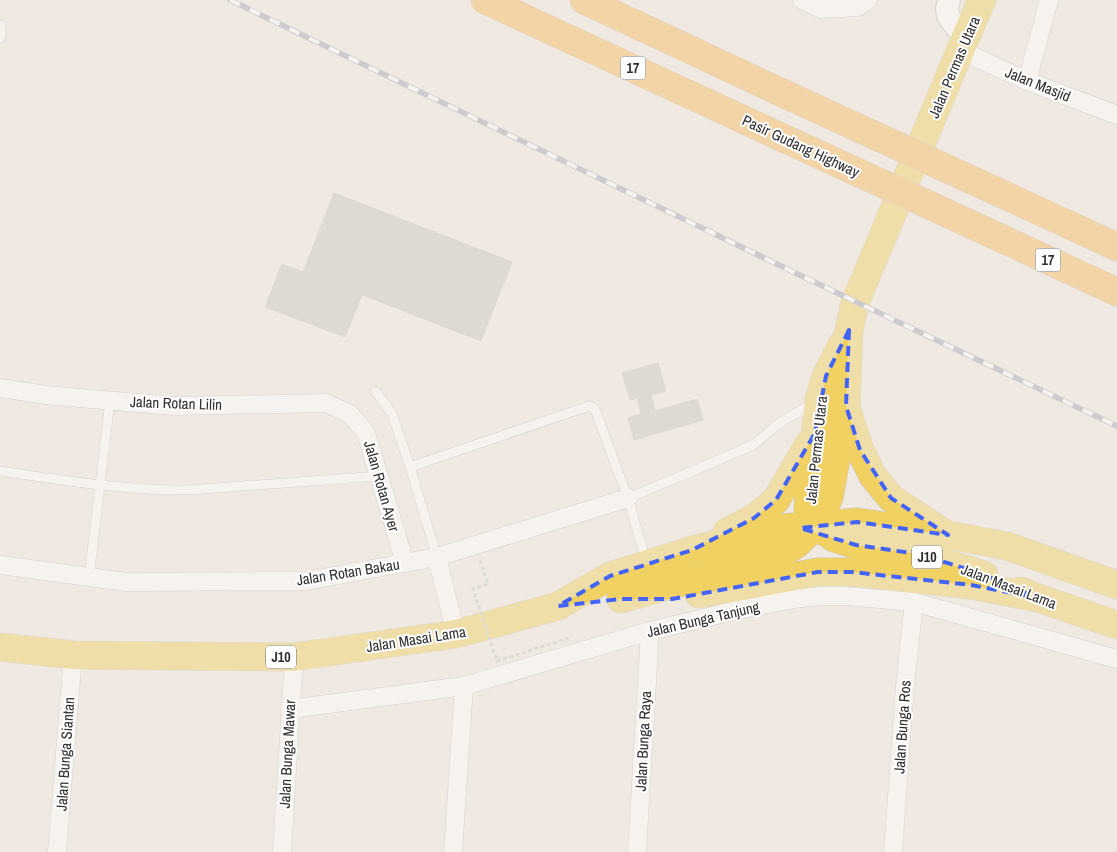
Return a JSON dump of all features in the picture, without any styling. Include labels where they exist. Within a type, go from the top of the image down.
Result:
[{"type":"highway","name":"Pasir Gudang Highway","points":[[485,0],[1117,292]]},
{"type":"highway","points":[[584,0],[1117,247]]},
{"type":"main road","name":"Jalan Permas Utara","points":[[815,525],[829,497],[846,406],[849,330],[855,303],[982,0]]},
{"type":"main road","name":"Jalan Permas Utara","points":[[815,525],[808,509],[819,400],[826,376],[849,330]]},
{"type":"main road","points":[[846,406],[860,450],[874,476],[891,498],[948,535]]},
{"type":"main road","points":[[692,550],[754,518],[776,500],[815,434]]},
{"type":"main road","name":"Jalan Masai Lama","points":[[0,647],[73,655],[294,657],[456,634],[558,606],[610,576],[692,550],[782,528],[857,522],[948,535],[1007,546],[1117,585]]},
{"type":"main road","points":[[621,599],[775,556],[798,543],[815,525]]},
{"type":"main road","name":"Jalan Masai Lama","points":[[815,525],[834,538],[856,545],[918,554],[980,573],[1038,598],[1117,625]]},
{"type":"main road","points":[[558,606],[621,599],[672,599],[818,572],[852,572],[971,585],[1038,598]]},
{"type":"street","points":[[802,0],[822,9],[863,4]]},
{"type":"street","points":[[949,0],[948,16],[962,45]]},
{"type":"street","points":[[1027,81],[1049,0]]},
{"type":"street","name":"Jalan Masjid","points":[[962,45],[1027,81],[1117,115]]},
{"type":"street","name":"Jalan Rotan Lilin","points":[[0,388],[46,396],[173,406],[326,403],[350,414]]},
{"type":"street","name":"Jalan Rotan Ayer","points":[[350,414],[366,433],[405,563]]},
{"type":"street","name":"Jalan Rotan Bakau","points":[[0,565],[126,582],[306,581],[437,557],[628,498]]},
{"type":"street","points":[[437,557],[456,634]]},
{"type":"street","name":"Jalan Bunga Tanjung","points":[[290,709],[464,686],[650,631],[746,608],[820,596],[845,596],[914,602],[1117,659]]},
{"type":"street","name":"Jalan Bunga Ros","points":[[893,852],[905,686],[914,602]]},
{"type":"street","name":"Jalan Bunga Raya","points":[[637,852],[650,631]]},
{"type":"street","name":"Jalan Bunga Siantan","points":[[57,852],[73,655]]},
{"type":"street","name":"Jalan Bunga Mawar","points":[[282,852],[294,657]]},
{"type":"street","points":[[453,852],[464,686]]},
{"type":"lane","points":[[0,25],[2,31],[0,39]]},
{"type":"lane","points":[[376,392],[392,414],[437,557]]},
{"type":"lane","points":[[628,498],[753,445],[781,422],[819,400]]},
{"type":"lane","points":[[88,576],[110,401]]},
{"type":"lane","points":[[410,467],[589,406],[594,408],[628,498],[646,564]]},
{"type":"lane","points":[[0,472],[161,491],[379,476]]},
{"type":"path","points":[[480,560],[488,584],[473,589],[497,662],[572,637]]},
{"type":"highlighted area","points":[[849,330],[846,406],[860,450],[891,498],[948,535],[857,522],[800,528],[856,545],[918,554],[980,573],[1038,598],[971,585],[852,572],[818,572],[672,599],[621,599],[558,606],[610,576],[692,550],[754,518],[776,500],[815,433],[826,376]]},
{"type":"building","points":[[334,193],[512,262],[481,341],[303,272]]},
{"type":"building","points":[[282,264],[362,295],[345,337],[265,307]]},
{"type":"building","points":[[658,363],[666,391],[651,395],[655,411],[697,399],[703,420],[634,440],[628,418],[641,414],[637,398],[630,400],[622,373]]},
{"type":"railway","points":[[230,0],[1117,426]]}]
